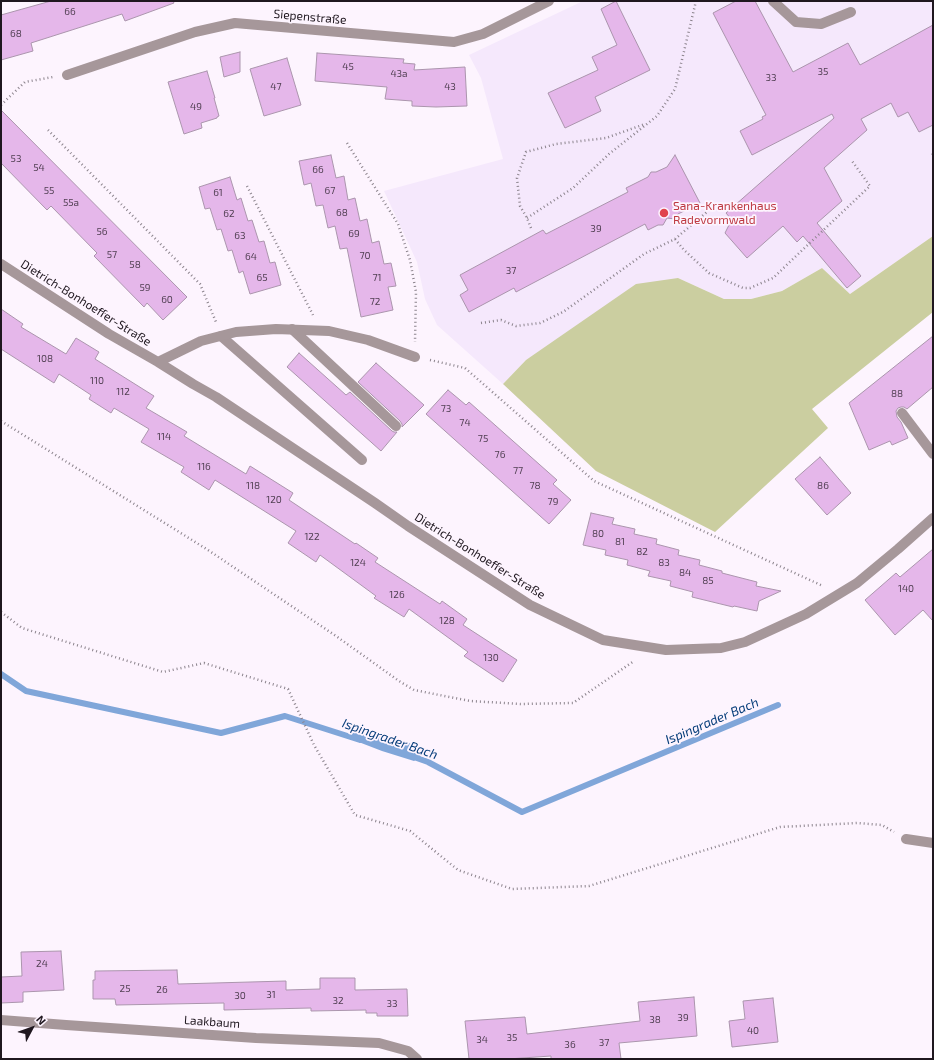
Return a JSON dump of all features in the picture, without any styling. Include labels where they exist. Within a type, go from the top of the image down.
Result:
[{"type":"street","name":"Siepenstraße","points":[[67,75],[195,32],[235,23],[454,42],[483,34],[549,1]]},
{"type":"street","points":[[773,1],[796,22],[821,24],[851,12]]},
{"type":"street","name":"Dietrich-Bonhoeffer-Straße","points":[[1,264],[109,334],[216,397],[408,526],[530,605],[603,640],[666,650],[721,648],[745,642],[806,614],[857,583],[933,518]]},
{"type":"street","name":"Dietrich-Bonhoeffer-Straße","points":[[158,362],[200,341],[236,332],[276,329],[329,331],[368,340],[415,357]]},
{"type":"street","points":[[292,329],[396,426]]},
{"type":"street","points":[[221,336],[362,460]]},
{"type":"street","points":[[902,413],[933,454]]},
{"type":"street","points":[[906,839],[933,843]]},
{"type":"street","name":"Laakbaum","points":[[1,1020],[256,1038],[379,1043],[408,1051],[417,1059]]},
{"type":"path","points":[[527,218],[573,188],[609,154],[658,116],[675,89],[696,1]]},
{"type":"path","points":[[1,105],[25,82],[67,75]]},
{"type":"path","points":[[531,228],[520,206],[517,178],[526,152],[556,144],[606,138],[648,123]]},
{"type":"path","points":[[48,130],[200,284],[221,336]]},
{"type":"path","points":[[347,143],[398,224],[410,260],[416,292],[415,357],[466,368],[594,481],[840,594]]},
{"type":"path","points":[[675,238],[684,250],[709,273],[743,288],[755,286],[772,278],[870,186],[852,161]]},
{"type":"path","points":[[247,186],[321,331]]},
{"type":"path","points":[[481,323],[501,320],[516,326],[540,324],[563,312],[644,254],[675,238],[708,211]]},
{"type":"path","points":[[1,421],[208,550],[414,690],[470,701],[520,704],[573,703],[652,648]]},
{"type":"path","points":[[1,612],[22,628],[163,672],[204,663],[288,689],[314,745],[355,815],[410,831],[458,870],[512,889],[589,886],[780,827],[857,823],[882,825],[906,839]]},
{"type":"shaded area","name":"Sana-Krankenhaus Radevormwald","points":[[583,1],[933,1],[933,236],[850,294],[822,268],[782,291],[751,299],[724,299],[678,278],[526,360],[503,384],[437,325],[425,299],[417,262],[384,191],[503,159],[481,78],[469,55]]},
{"type":"green space","points":[[933,236],[933,312],[812,409],[828,428],[715,532],[596,471],[503,384],[526,360],[636,284],[678,278],[724,299],[751,299],[782,291],[822,268],[850,294]]},
{"type":"water","points":[[361,729],[396,741],[410,743],[427,752],[414,761],[382,751],[356,741],[350,732]]},
{"type":"building","points":[[51,1],[173,1],[174,3],[125,21],[122,14],[31,43],[33,51],[1,60],[1,15]]},
{"type":"building","points":[[616,1],[650,70],[595,97],[601,111],[565,128],[548,93],[598,70],[592,57],[617,45],[601,9]]},
{"type":"building","points":[[736,1],[755,1],[793,72],[848,43],[860,65],[933,25],[933,125],[919,132],[908,112],[898,117],[891,103],[861,119],[867,130],[824,168],[842,201],[817,223],[861,276],[847,288],[803,236],[797,242],[783,226],[747,258],[725,233],[729,225],[727,223],[731,219],[726,213],[834,118],[832,114],[752,155],[740,131],[763,119],[762,117],[766,115],[713,13]]},
{"type":"building","points":[[240,52],[240,72],[224,77],[220,57]]},
{"type":"building","points":[[317,53],[404,59],[403,63],[415,64],[414,70],[465,67],[467,106],[412,106],[412,101],[385,99],[387,87],[315,81]]},
{"type":"building","points":[[287,58],[301,105],[264,116],[250,69]]},
{"type":"building","points":[[207,71],[219,116],[201,123],[202,128],[184,134],[168,82]]},
{"type":"building","points":[[1,110],[187,297],[163,320],[147,303],[144,307],[94,256],[97,253],[51,206],[47,210],[1,163]]},
{"type":"building","points":[[331,155],[336,178],[344,176],[348,200],[355,198],[360,221],[367,219],[372,243],[379,241],[384,264],[391,263],[396,286],[388,287],[393,310],[361,317],[347,248],[340,249],[335,226],[328,228],[323,205],[316,206],[311,183],[304,185],[299,161]]},
{"type":"building","points":[[675,155],[700,203],[678,214],[675,219],[667,218],[663,225],[658,225],[648,230],[645,224],[516,292],[514,288],[469,312],[460,295],[468,290],[460,275],[543,230],[546,234],[628,192],[626,188],[648,177],[651,172],[656,172],[667,167]]},
{"type":"building","points":[[230,177],[237,200],[241,198],[248,221],[252,220],[259,242],[264,241],[270,263],[275,262],[281,285],[250,294],[243,271],[239,273],[232,250],[228,251],[221,229],[217,230],[210,208],[205,209],[199,187]]},
{"type":"building","points":[[1,309],[23,324],[21,327],[66,354],[76,338],[99,352],[95,359],[154,396],[146,408],[187,432],[184,436],[246,474],[250,466],[293,493],[289,500],[378,558],[375,562],[440,604],[442,601],[467,619],[463,625],[517,660],[503,682],[464,656],[468,652],[409,609],[404,617],[374,598],[376,596],[320,555],[316,562],[288,543],[296,531],[215,480],[209,490],[181,472],[184,467],[141,442],[149,429],[114,408],[111,413],[89,399],[91,395],[59,374],[54,383],[1,349]]},
{"type":"building","points":[[933,336],[933,387],[907,409],[901,407],[896,411],[897,417],[901,422],[908,438],[892,445],[890,441],[869,450],[849,403]]},
{"type":"building","points":[[299,353],[346,395],[350,392],[392,431],[397,432],[381,451],[287,367]]},
{"type":"building","points":[[376,363],[424,405],[402,427],[400,421],[358,382]]},
{"type":"building","points":[[448,390],[466,405],[469,402],[557,480],[553,484],[571,500],[549,524],[426,414]]},
{"type":"building","points":[[820,457],[851,493],[827,515],[795,479]]},
{"type":"building","points":[[591,513],[614,518],[612,524],[635,529],[634,534],[657,539],[656,544],[679,550],[678,555],[700,560],[699,565],[722,571],[722,573],[757,582],[756,586],[781,591],[759,601],[757,611],[692,597],[693,592],[670,586],[671,581],[648,576],[650,571],[627,565],[628,560],[605,555],[606,550],[583,545]]},
{"type":"building","points":[[933,549],[933,621],[923,610],[895,635],[865,600],[896,573],[900,577]]},
{"type":"building","points":[[61,951],[64,990],[23,992],[23,1002],[1,1003],[1,977],[22,976],[21,952]]},
{"type":"building","points":[[177,970],[178,984],[286,981],[286,990],[320,989],[320,978],[355,978],[355,990],[407,989],[408,1016],[377,1016],[377,1013],[366,1013],[366,1010],[311,1011],[311,1008],[224,1010],[224,1003],[116,1005],[115,999],[93,999],[93,980],[95,980],[95,971]]},
{"type":"building","points":[[694,997],[697,1036],[619,1043],[621,1059],[551,1059],[551,1056],[508,1059],[469,1059],[465,1021],[525,1017],[527,1034],[640,1021],[638,1002]]},
{"type":"building","points":[[773,998],[778,1042],[732,1047],[729,1021],[745,1019],[743,1001]]},
{"type":"waterway","name":"Ispingrader Bach","points":[[1,674],[26,691],[221,733],[285,716],[360,740]]},
{"type":"waterway","name":"Ispingrader Bach","points":[[411,756],[428,762],[522,812],[778,705]]},
{"type":"place","name":"Sana-Krankenhaus Radevormwald","points":[[664,213]]}]
